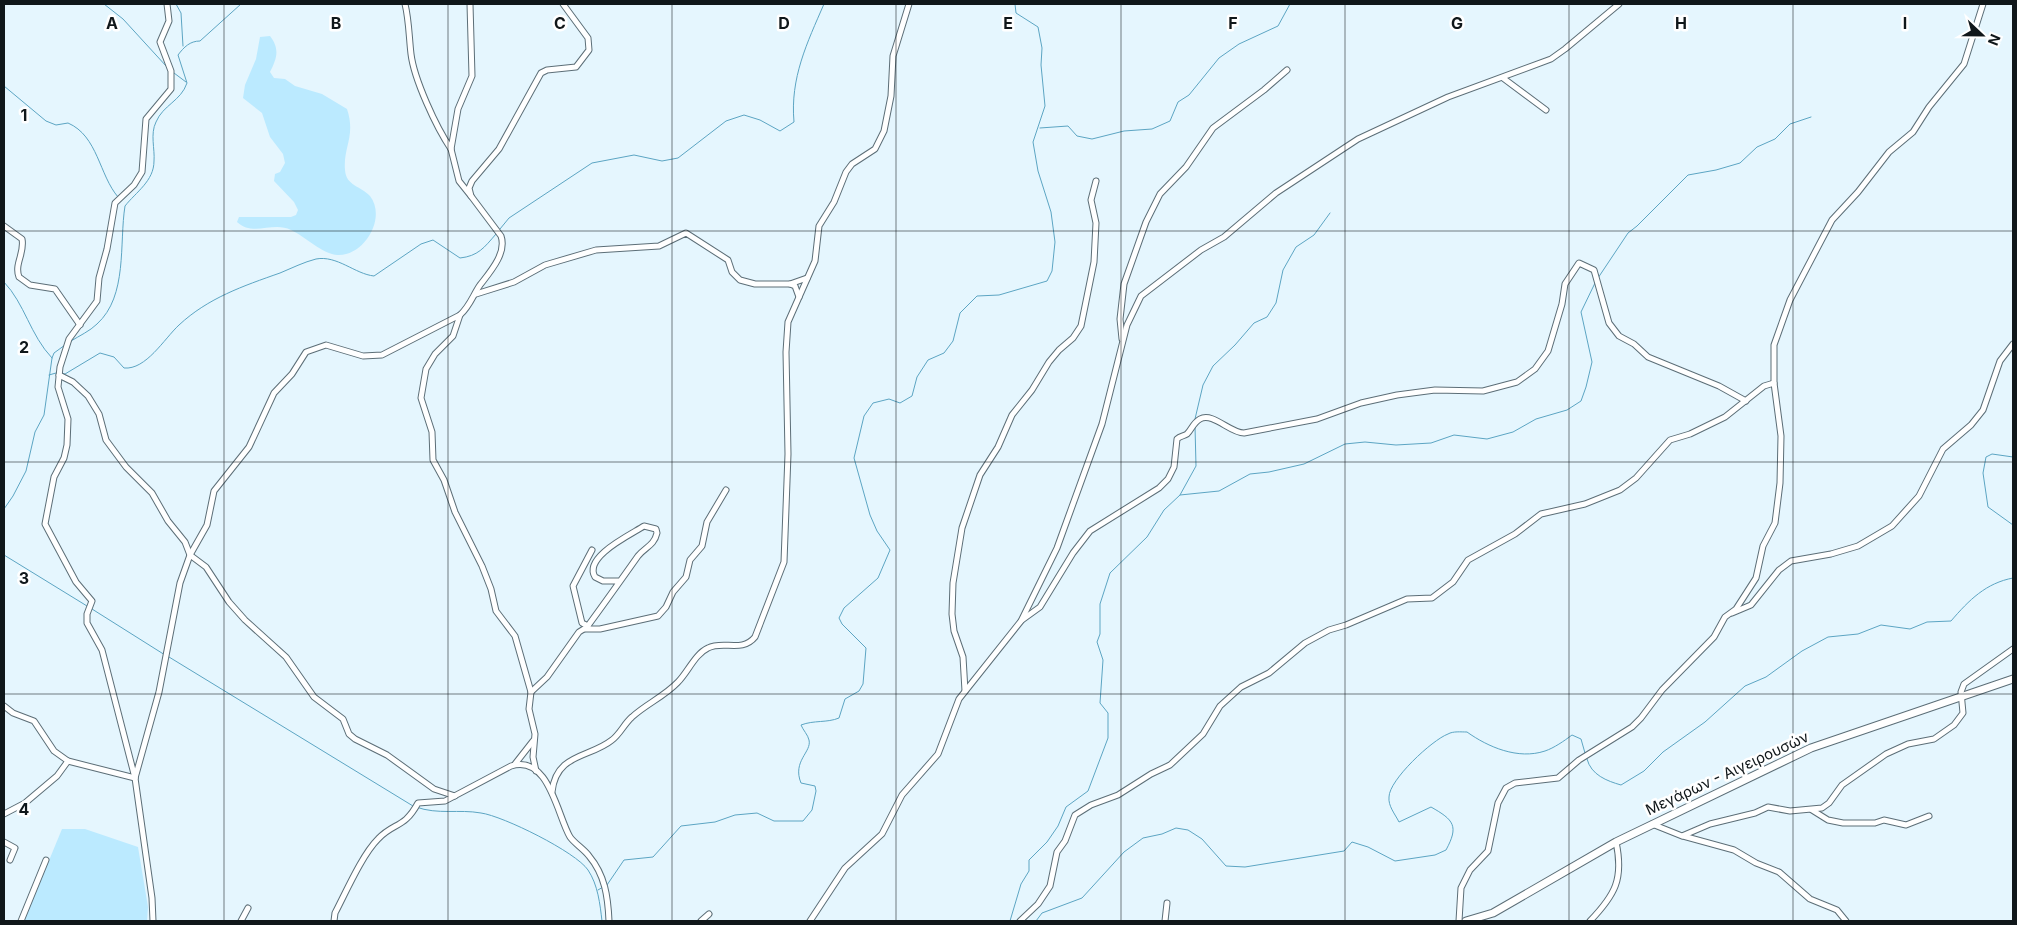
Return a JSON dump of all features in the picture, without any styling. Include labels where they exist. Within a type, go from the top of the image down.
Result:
[{"type":"main road","name":"Μεγάρων - Αιγειρουσών","points":[[1466,921],[1493,912],[1616,842],[1811,748],[2013,679]]},
{"type":"street","points":[[153,921],[152,898],[135,778],[102,650],[88,626],[86,618],[92,603],[91,598],[76,582],[45,527],[52,484],[65,455],[68,431],[68,418],[58,387],[66,344],[97,301],[98,278],[107,249],[114,204],[134,185],[142,172],[146,119],[171,89],[171,71],[160,42],[170,16],[167,4]]},
{"type":"street","points":[[405,4],[411,54],[416,73],[440,130],[451,149],[459,182],[501,236],[503,243],[493,268],[460,315],[453,336],[434,354],[423,378],[421,398],[432,432],[432,456],[444,480],[455,512],[492,589],[498,614],[514,633],[531,692],[529,709],[534,739],[533,757],[536,771],[552,792],[570,836],[588,855],[602,876],[606,890],[609,921]]},
{"type":"street","points":[[451,149],[458,110],[472,76],[470,4]]},
{"type":"street","points":[[471,196],[470,188],[472,181],[499,149],[540,75],[547,70],[576,66],[589,50],[588,38],[563,4]]},
{"type":"street","points":[[552,792],[556,780],[570,759],[613,740],[633,716],[677,683],[705,650],[714,646],[743,645],[755,637],[784,562],[788,454],[788,322],[816,257],[819,226],[834,202],[846,172],[852,164],[875,149],[884,131],[891,96],[894,56],[909,4]]},
{"type":"street","points":[[810,921],[845,868],[882,834],[902,795],[938,754],[952,713],[965,692],[1021,621],[1057,548],[1102,424],[1122,339],[1135,306],[1148,289],[1208,245],[1224,237],[1268,199],[1300,176],[1376,130],[1448,97],[1546,62],[1560,53],[1619,4]]},
{"type":"street","points":[[1732,613],[1756,578],[1763,546],[1776,518],[1781,473],[1781,436],[1774,383],[1776,340],[1790,300],[1825,232],[1885,157],[1913,132],[1929,107],[1964,64],[1983,4]]},
{"type":"street","points":[[1122,339],[1120,319],[1124,284],[1146,222],[1160,194],[1186,167],[1213,128],[1264,90],[1287,70]]},
{"type":"street","points":[[1502,78],[1546,110]]},
{"type":"street","points":[[965,692],[964,664],[954,631],[952,614],[953,584],[962,528],[980,475],[998,447],[1012,415],[1032,390],[1049,362],[1073,338],[1081,326],[1094,262],[1096,223],[1091,200],[1096,181]]},
{"type":"street","points":[[4,226],[22,240],[23,248],[17,267],[19,277],[35,286],[55,289],[80,325]]},
{"type":"street","points":[[476,294],[514,282],[545,265],[596,250],[659,246],[686,233],[728,260],[732,272],[740,280],[752,284],[790,284],[807,278]]},
{"type":"street","points":[[1021,621],[1040,607],[1073,553],[1090,531],[1164,484],[1174,467],[1177,439],[1187,434],[1191,426],[1200,419],[1209,418],[1235,432],[1244,433],[1317,419],[1361,403],[1397,396],[1435,390],[1483,391],[1517,382],[1535,369],[1548,351],[1562,304],[1565,284],[1579,263],[1594,270],[1609,323],[1619,336],[1634,344],[1648,357],[1719,386],[1746,401]]},
{"type":"street","points":[[790,284],[795,286],[799,297]]},
{"type":"street","points":[[135,778],[162,672],[180,583],[190,555],[207,525],[217,485],[249,447],[274,394],[292,374],[306,352],[326,345],[363,356],[382,355],[460,315]]},
{"type":"street","points":[[1459,921],[1461,888],[1470,870],[1488,851],[1498,802],[1506,788],[1515,783],[1558,778],[1580,760],[1625,732],[1641,718],[1662,690],[1699,655],[1714,637],[1725,617],[1751,605],[1779,570],[1791,561],[1831,554],[1858,546],[1892,526],[1919,496],[1945,448],[1971,425],[1983,410],[2000,362],[2013,344]]},
{"type":"street","points":[[59,375],[73,382],[88,396],[99,414],[106,440],[126,467],[152,493],[168,521],[185,542],[190,555],[206,567],[229,602],[245,620],[286,656],[314,697],[343,719],[352,736],[387,755],[434,789],[455,796]]},
{"type":"street","points":[[1020,921],[1038,904],[1050,886],[1057,852],[1065,841],[1075,815],[1091,805],[1118,795],[1151,774],[1170,765],[1203,734],[1220,706],[1241,687],[1269,673],[1305,643],[1329,630],[1343,627],[1407,600],[1432,598],[1453,582],[1468,560],[1515,534],[1540,514],[1585,504],[1620,490],[1636,478],[1670,440],[1714,423],[1764,386],[1774,383]]},
{"type":"street","points":[[592,550],[573,586],[582,623],[586,628],[600,629],[658,616],[673,592],[686,577],[690,560],[702,546],[707,522],[726,490]]},
{"type":"street","points":[[531,692],[547,677],[576,636],[586,628],[642,552],[653,544],[657,533],[656,529],[644,526],[615,544],[595,562],[592,569],[595,577],[603,580],[620,581]]},
{"type":"street","points":[[1683,836],[1710,824],[1755,813],[1768,807],[1790,811],[1812,810],[1826,805],[1842,784],[1886,754],[1908,744],[1934,739],[1954,725],[1963,713],[1962,697],[1964,684],[2013,649]]},
{"type":"street","points":[[4,706],[13,713],[34,721],[54,751],[68,761],[135,778]]},
{"type":"street","points":[[334,921],[339,906],[372,847],[381,836],[411,816],[418,803],[441,802],[511,766],[522,757],[534,739]]},
{"type":"street","points":[[4,814],[25,803],[56,776],[68,761]]},
{"type":"street","points":[[511,766],[522,765],[536,771]]},
{"type":"street","points":[[1812,810],[1828,820],[1843,823],[1856,821],[1875,823],[1884,820],[1906,825],[1929,816]]},
{"type":"street","points":[[1652,824],[1669,833],[1734,850],[1756,863],[1779,872],[1810,898],[1837,910],[1846,921]]},
{"type":"street","points":[[4,842],[14,848],[10,860]]},
{"type":"street","points":[[1590,921],[1603,906],[1618,880],[1621,864],[1616,842]]},
{"type":"street","points":[[21,921],[46,860]]},
{"type":"street","points":[[1165,921],[1168,903]]},
{"type":"street","points":[[241,921],[248,908]]},
{"type":"street","points":[[701,921],[709,914]]},
{"type":"shaded area","points":[[270,36],[276,49],[276,58],[270,72],[274,78],[285,79],[295,86],[322,94],[347,109],[350,134],[345,162],[346,175],[351,183],[370,196],[375,205],[376,215],[374,225],[364,243],[348,254],[338,255],[326,252],[291,230],[277,227],[256,229],[243,226],[237,222],[239,217],[291,217],[296,215],[298,210],[294,202],[274,181],[275,174],[280,172],[285,163],[283,154],[270,137],[262,113],[243,98],[245,85],[256,59],[260,37]]},
{"type":"shaded area","points":[[62,829],[85,829],[138,847],[148,907],[147,921],[24,921]]},
{"type":"waterway","points":[[104,4],[123,19],[167,67]]},
{"type":"waterway","points":[[176,4],[181,13],[183,46]]},
{"type":"waterway","points":[[71,341],[97,324],[107,312],[114,299],[120,268],[125,206],[144,186],[151,175],[154,161],[153,131],[159,116],[181,94],[187,83],[178,55],[188,45],[200,41],[241,4]]},
{"type":"waterway","points":[[500,229],[509,218],[592,163],[634,155],[662,161],[678,158],[726,121],[744,115],[760,120],[780,131],[794,122],[793,106],[797,76],[806,47],[824,4]]},
{"type":"waterway","points":[[607,885],[624,860],[653,857],[681,826],[715,822],[735,815],[757,813],[774,821],[803,821],[812,810],[816,791],[815,786],[801,783],[799,775],[800,763],[809,744],[801,725],[839,718],[845,699],[859,691],[863,684],[866,648],[842,624],[839,618],[844,608],[878,578],[890,550],[877,531],[870,515],[854,458],[864,416],[873,403],[889,399],[900,403],[912,396],[917,377],[928,360],[944,353],[953,341],[960,313],[977,296],[999,295],[1047,281],[1052,271],[1055,242],[1051,212],[1038,171],[1033,142],[1045,106],[1041,65],[1042,48],[1038,27],[1016,13],[1015,4]]},
{"type":"waterway","points":[[1040,128],[1068,126],[1077,136],[1092,139],[1124,131],[1152,129],[1170,121],[1178,102],[1189,95],[1219,58],[1239,44],[1278,26],[1290,4]]},
{"type":"waterway","points":[[174,73],[186,82]]},
{"type":"waterway","points":[[4,86],[46,121],[56,125],[68,123],[78,129],[92,146],[106,178],[118,197]]},
{"type":"waterway","points":[[1598,278],[1628,233],[1688,175],[1740,163],[1757,147],[1775,139],[1790,124],[1811,117]]},
{"type":"waterway","points":[[1195,419],[1203,385],[1213,366],[1254,323],[1267,317],[1276,303],[1283,270],[1296,247],[1314,235],[1330,213]]},
{"type":"waterway","points":[[60,373],[65,374],[100,353],[114,357],[124,368],[140,364],[179,325],[202,307],[239,288],[302,263],[324,258],[374,276],[421,244],[433,240],[460,258],[472,255],[480,250],[496,234]]},
{"type":"waterway","points":[[1010,921],[1021,884],[1029,871],[1029,860],[1047,842],[1058,826],[1066,807],[1088,791],[1108,738],[1108,713],[1100,703],[1103,660],[1097,642],[1100,634],[1100,604],[1110,573],[1147,537],[1164,510],[1180,495],[1219,491],[1250,474],[1304,464],[1345,444],[1365,442],[1396,445],[1431,443],[1454,435],[1487,439],[1513,432],[1536,419],[1567,410],[1581,401],[1592,362],[1581,312],[1596,281]]},
{"type":"waterway","points":[[4,282],[17,300],[38,340],[52,358]]},
{"type":"waterway","points":[[4,509],[26,471],[35,432],[44,415],[52,358],[54,353],[65,345]]},
{"type":"waterway","points":[[49,375],[56,373]]},
{"type":"waterway","points":[[1180,495],[1196,466],[1195,426]]},
{"type":"waterway","points":[[2013,457],[1992,454],[1986,457],[1983,473],[1988,507],[2013,525]]},
{"type":"waterway","points":[[4,555],[87,606]]},
{"type":"waterway","points":[[1587,759],[1589,765],[1596,773],[1605,779],[1621,785],[1644,771],[1663,752],[1705,722],[1745,686],[1766,677],[1802,651],[1828,637],[1858,634],[1881,625],[1910,629],[1927,622],[1951,621],[1964,606],[1986,588],[2003,580],[2013,578]]},
{"type":"waterway","points":[[92,609],[165,655]]},
{"type":"waterway","points":[[169,657],[413,806]]},
{"type":"waterway","points":[[1036,921],[1042,913],[1082,898],[1124,852],[1143,838],[1162,834],[1176,828],[1188,830],[1202,839],[1226,866],[1245,867],[1344,851],[1352,842],[1368,847],[1395,861],[1435,855],[1446,850],[1450,842],[1453,829],[1449,820],[1431,807],[1399,822],[1391,807],[1389,797],[1396,781],[1412,761],[1432,744],[1450,733],[1467,732],[1494,747],[1524,754],[1548,750],[1572,735],[1581,739],[1585,753]]},
{"type":"waterway","points":[[416,807],[432,811],[481,813],[505,821],[555,845],[588,870],[596,888],[602,921]]},
{"type":"waterway","points":[[598,890],[603,887]]}]
